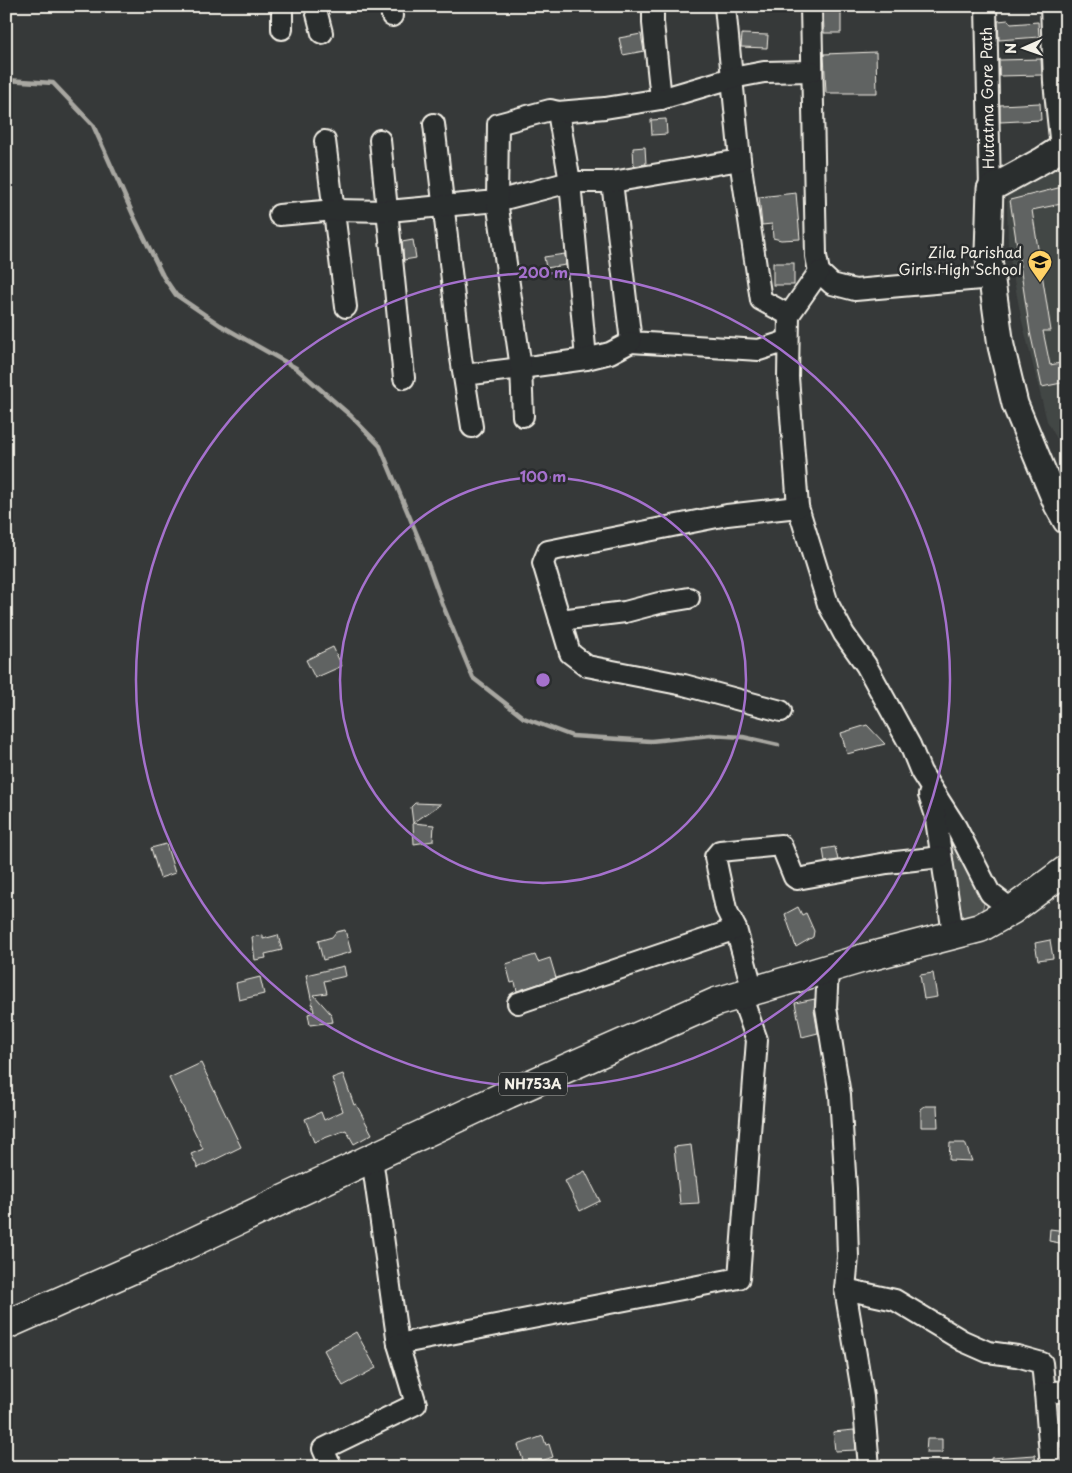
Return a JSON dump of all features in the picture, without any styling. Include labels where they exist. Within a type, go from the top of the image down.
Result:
[{"type":"highway","name":"NH753A","points":[[6,1325],[165,1255],[508,1094],[707,1006],[828,969],[980,928],[1012,910],[1066,870]]},
{"type":"main road","points":[[1063,146],[1043,160],[990,189],[988,252],[1001,346],[1015,404],[1057,505],[1066,521]]},
{"type":"street","points":[[282,6],[282,29]]},
{"type":"street","points":[[315,6],[322,33]]},
{"type":"street","points":[[654,6],[661,99]]},
{"type":"street","points":[[725,6],[740,160],[761,300],[789,315]]},
{"type":"street","points":[[811,6],[816,256],[819,272],[832,284],[855,290],[992,278]]},
{"type":"street","name":"Hutatma Gore Path","points":[[986,6],[990,189]]},
{"type":"street","points":[[1051,6],[1054,82],[1063,146]]},
{"type":"street","points":[[523,416],[521,368],[497,201],[498,124],[550,110],[558,112],[605,108],[661,99],[732,78],[764,72],[812,71]]},
{"type":"street","points":[[558,112],[570,182],[586,359]]},
{"type":"street","points":[[434,124],[472,427]]},
{"type":"street","points":[[380,140],[404,378]]},
{"type":"street","points":[[325,141],[346,307]]},
{"type":"street","points":[[279,214],[334,210],[388,211],[497,201],[570,182],[612,182],[740,160]]},
{"type":"street","points":[[612,182],[631,342]]},
{"type":"street","points":[[819,272],[789,315],[790,425],[798,507],[828,604],[844,634],[866,665],[910,744],[921,772],[935,813],[953,934]]},
{"type":"street","points":[[464,374],[586,359],[610,353],[631,342],[759,350],[788,341]]},
{"type":"street","points":[[781,711],[684,685],[587,666],[570,653],[543,563],[548,551],[727,515],[798,507]]},
{"type":"street","points":[[560,620],[625,612],[659,603],[689,598]]},
{"type":"street","points":[[921,772],[956,827],[990,893],[1012,910]]},
{"type":"street","points":[[398,1344],[739,1278],[757,1040],[736,929],[726,909],[715,857],[720,850],[781,845],[794,877],[797,879],[887,862],[941,857]]},
{"type":"street","points":[[518,1003],[736,929]]},
{"type":"street","points":[[828,969],[826,1008],[840,1095],[846,1189],[848,1257],[845,1289],[863,1397],[869,1467]]},
{"type":"street","points":[[331,1467],[323,1449],[416,1404],[398,1344],[372,1158]]},
{"type":"street","points":[[845,1289],[895,1300],[963,1341],[988,1352],[1017,1356],[1042,1363],[1051,1467]]},
{"type":"street","points":[[1045,1392],[1066,1391]]},
{"type":"shaded area","name":"Zila Parishad Girls High School","points":[[1066,164],[1066,455],[1047,421],[1021,317],[1008,249],[1007,193]]},
{"type":"shaded area","points":[[941,823],[985,899],[982,911],[975,916],[960,920]]},
{"type":"building","points":[[823,6],[841,6],[841,33],[824,33]]},
{"type":"building","points":[[1008,20],[1011,24],[1038,22],[1039,37],[999,40],[998,21]]},
{"type":"building","points":[[641,34],[644,51],[623,55],[619,38]]},
{"type":"building","points":[[742,34],[768,35],[767,48],[741,47]]},
{"type":"building","points":[[876,52],[877,93],[826,93],[824,54]]},
{"type":"building","points":[[1041,59],[1042,75],[999,76],[999,60]]},
{"type":"building","points":[[1040,103],[1041,120],[1000,122],[1000,105]]},
{"type":"building","points":[[666,119],[667,134],[652,135],[651,120]]},
{"type":"building","points":[[645,147],[646,164],[634,166],[633,148]]},
{"type":"building","points":[[1066,186],[1066,203],[1032,210],[1051,331],[1043,331],[1050,365],[1066,362],[1066,382],[1042,387],[1030,332],[1010,200]]},
{"type":"building","points":[[796,193],[800,239],[781,240],[773,238],[772,224],[762,225],[759,197]]},
{"type":"building","points":[[413,240],[416,258],[404,260],[402,242]]},
{"type":"building","points":[[565,254],[566,265],[546,268],[544,257]]},
{"type":"building","points":[[773,263],[794,263],[794,285],[773,285]]},
{"type":"building","points":[[333,647],[342,666],[315,678],[306,660]]},
{"type":"building","points":[[867,725],[885,744],[847,754],[841,733]]},
{"type":"building","points":[[415,803],[441,804],[413,823],[411,807]]},
{"type":"building","points":[[413,823],[434,825],[433,841],[414,844]]},
{"type":"building","points":[[166,844],[175,873],[160,878],[151,848]]},
{"type":"building","points":[[835,847],[838,860],[825,862],[823,849]]},
{"type":"building","points":[[798,907],[802,915],[806,913],[814,931],[813,937],[796,947],[785,914]]},
{"type":"building","points":[[345,930],[351,952],[323,960],[318,941],[332,937],[336,932]]},
{"type":"building","points":[[263,935],[263,939],[278,935],[282,950],[265,954],[266,958],[255,960],[252,937]]},
{"type":"building","points":[[1050,940],[1053,958],[1038,960],[1035,943]]},
{"type":"building","points":[[535,955],[538,962],[550,958],[556,978],[517,991],[515,982],[511,983],[506,964]]},
{"type":"building","points":[[344,966],[346,976],[324,981],[327,993],[314,995],[331,1014],[333,1022],[310,1025],[308,1014],[314,1012],[306,975]]},
{"type":"building","points":[[933,973],[937,997],[924,999],[920,975]]},
{"type":"building","points":[[260,977],[264,994],[239,1000],[236,983]]},
{"type":"building","points":[[815,999],[814,1010],[818,1033],[802,1037],[795,1003]]},
{"type":"building","points":[[201,1063],[241,1147],[198,1168],[191,1154],[203,1149],[169,1078]]},
{"type":"building","points":[[343,1074],[354,1105],[356,1104],[372,1134],[354,1144],[346,1130],[314,1142],[305,1119],[321,1112],[324,1120],[343,1111],[332,1078]]},
{"type":"building","points":[[925,1106],[937,1106],[938,1127],[921,1127],[921,1109]]},
{"type":"building","points":[[950,1143],[965,1143],[972,1161],[949,1160]]},
{"type":"building","points":[[691,1145],[699,1203],[680,1204],[674,1147]]},
{"type":"building","points":[[585,1171],[600,1201],[580,1211],[565,1181]]},
{"type":"building","points":[[1050,1229],[1066,1231],[1065,1244],[1049,1241]]},
{"type":"building","points":[[356,1332],[376,1368],[343,1386],[324,1350]]},
{"type":"building","points":[[854,1430],[856,1450],[835,1451],[833,1432]]},
{"type":"building","points":[[543,1436],[546,1445],[549,1444],[553,1457],[523,1467],[523,1460],[518,1445]]},
{"type":"building","points":[[927,1439],[942,1439],[942,1453],[926,1453]]},
{"type":"building","points":[[1035,1455],[1036,1467],[991,1467],[991,1458]]},
{"type":"waterway","points":[[6,80],[53,83],[93,125],[135,219],[163,276],[176,295],[220,325],[296,368],[351,416],[380,446],[473,678],[524,718],[572,736],[651,741],[711,735],[743,737],[778,745]]},
{"type":"place","name":"Zila Parishad Girls High School","points":[[1040,283]]}]
